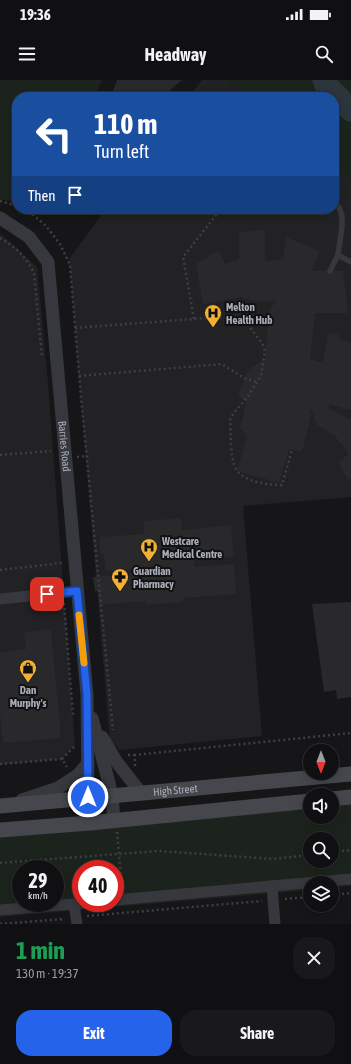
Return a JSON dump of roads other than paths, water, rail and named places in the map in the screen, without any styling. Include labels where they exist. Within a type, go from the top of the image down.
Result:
[{"type":"main road","name":"High Street","points":[[4,805],[351,774]]},
{"type":"main road","points":[[339,798],[351,797]]},
{"type":"main road","points":[[0,830],[90,824],[303,802]]},
{"type":"street","name":"Barries Road","points":[[0,218],[28,237],[48,262],[87,695],[88,797],[90,824]]},
{"type":"street","points":[[0,599],[77,591]]},
{"type":"street","name":"Barries Road","points":[[87,695],[118,821]]},
{"type":"street","name":"Barries Road","points":[[94,724],[116,761],[141,793]]},
{"type":"street","points":[[4,805],[58,788],[78,775],[88,762]]},
{"type":"street","points":[[124,900],[351,879]]},
{"type":"street","points":[[272,886],[275,924]]},
{"type":"street","points":[[0,910],[72,905]]},
{"type":"lane","points":[[330,271],[338,255],[342,227],[342,216],[339,207]]},
{"type":"lane","points":[[338,255],[351,262]]},
{"type":"waterway","points":[[324,80],[326,85],[333,92]]},
{"type":"waterway","points":[[339,98],[351,110]]},
{"type":"place","name":"Melton Health Hub","points":[[213,328]]},
{"type":"place","name":"Westcare Medical Centre","points":[[149,562]]},
{"type":"place","name":"Guardian Pharmacy","points":[[120,592]]},
{"type":"place","name":"Dan Murphy's","points":[[28,683]]}]
